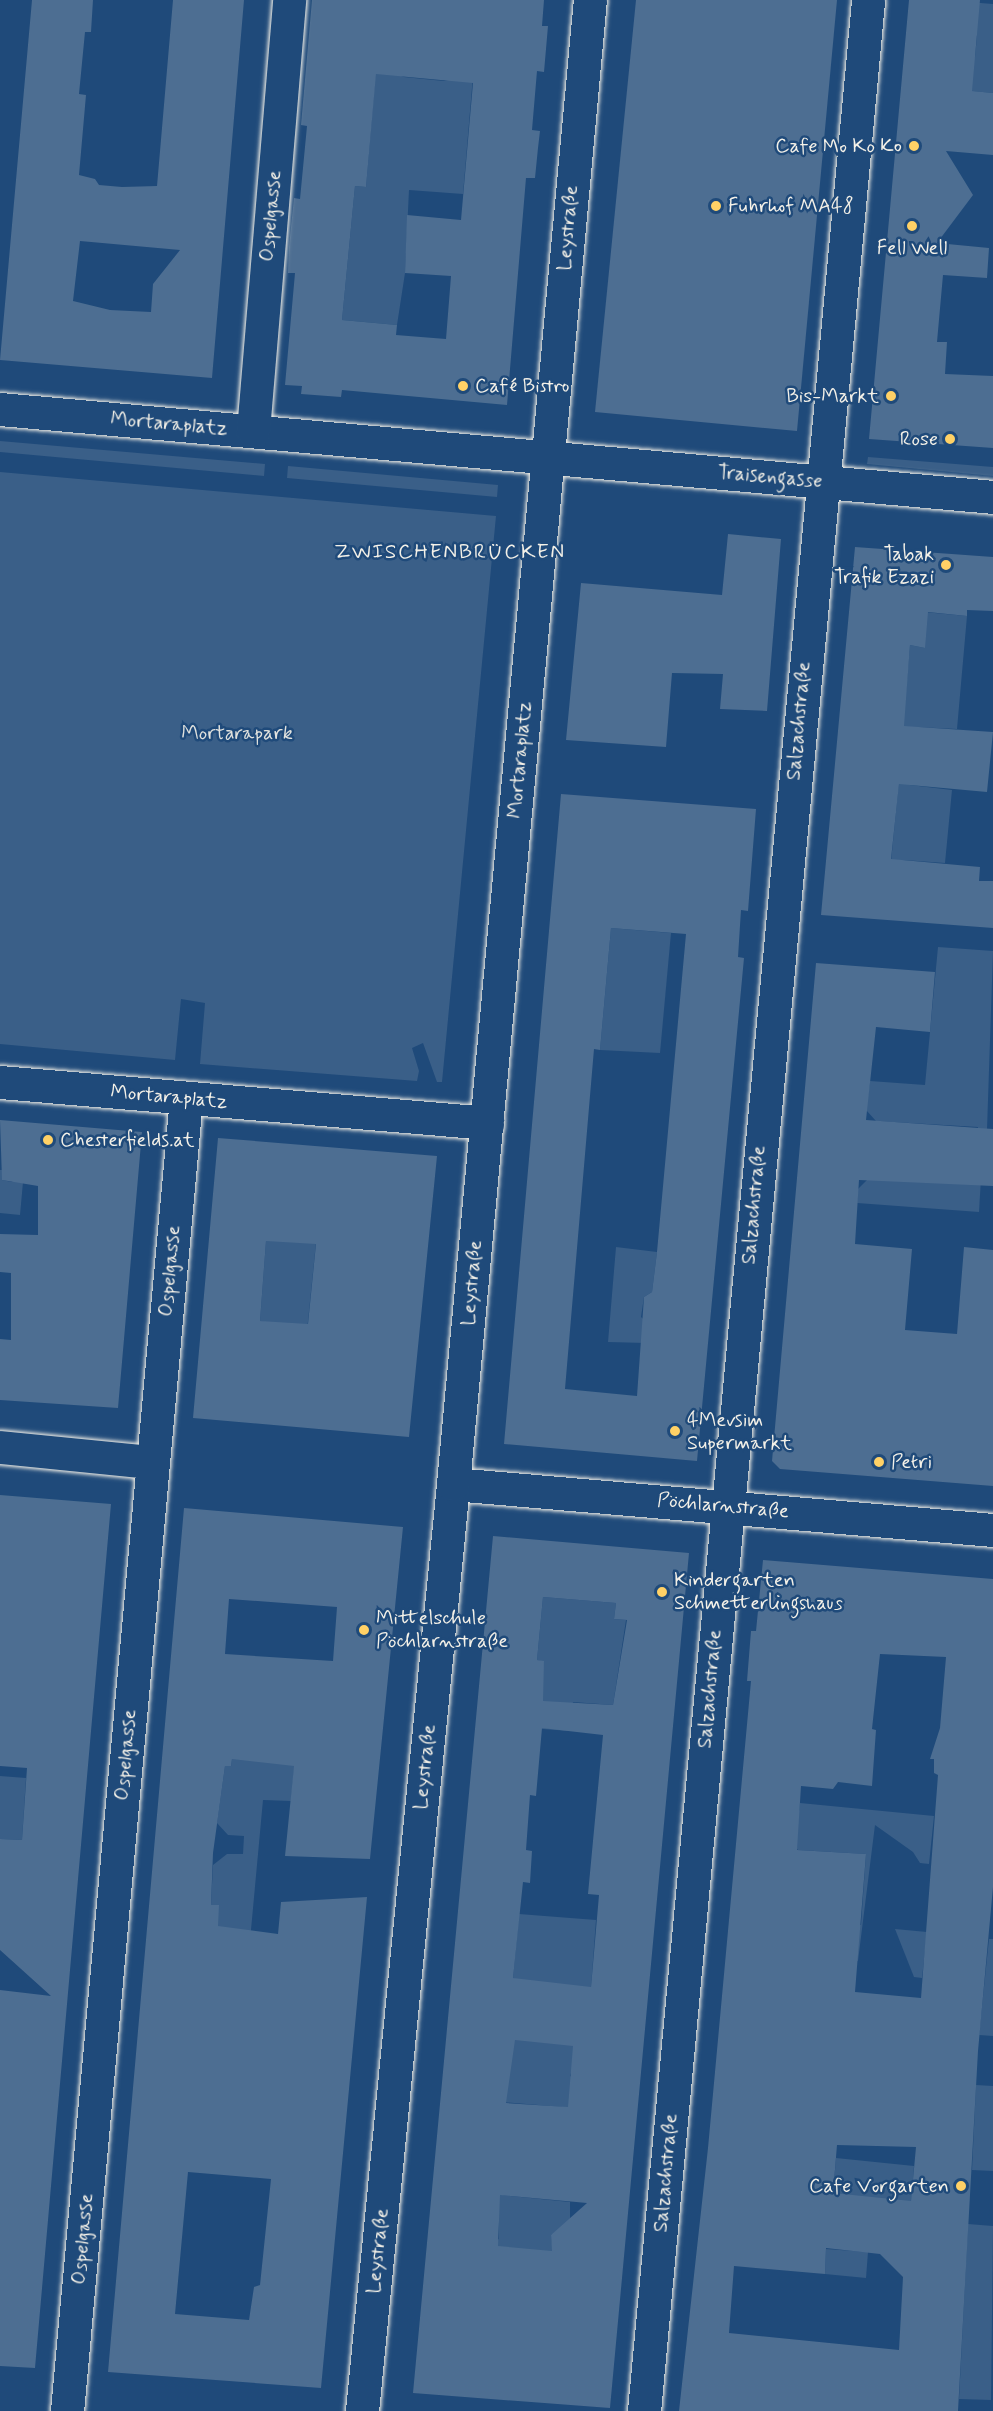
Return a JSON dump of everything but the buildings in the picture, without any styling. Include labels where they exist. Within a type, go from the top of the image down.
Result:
[{"type":"street","name":"Ospelgasse","points":[[253,431],[289,0]]},
{"type":"street","name":"Leystraße","points":[[547,456],[590,0]]},
{"type":"street","name":"Salzachstraße","points":[[644,2411],[868,0]]},
{"type":"street","name":"Mortaraplatz","points":[[0,409],[547,456],[487,1123],[0,1082]]},
{"type":"street","name":"Traisengasse","points":[[547,456],[993,497]]},
{"type":"street","name":"Ospelgasse","points":[[67,2411],[151,1462],[186,1098]]},
{"type":"street","name":"Leystraße","points":[[362,2411],[487,1123]]},
{"type":"street","points":[[0,1448],[151,1462]]},
{"type":"street","name":"Pöchlarnstraße","points":[[453,1484],[993,1530]]},
{"type":"green space","points":[[968,2],[993,4],[993,93],[960,90],[967,64],[975,57],[977,36],[969,30]]},
{"type":"green space","points":[[376,67],[404,77],[444,81],[473,76],[463,194],[409,190],[405,273],[397,325],[342,320],[355,186],[366,187]]},
{"type":"green space","points":[[0,441],[265,464],[264,476],[0,452]]},
{"type":"green space","points":[[868,457],[993,467],[993,476],[867,464]]},
{"type":"green space","points":[[288,466],[498,485],[497,497],[287,478]]},
{"type":"green space","name":"Mortarapark","points":[[0,472],[496,516],[442,1082],[437,1082],[423,1043],[412,1048],[419,1071],[417,1081],[200,1064],[205,1003],[181,999],[175,1060],[0,1044]]},
{"type":"green space","points":[[913,611],[967,616],[957,729],[916,727],[902,737],[910,645],[925,648]]},
{"type":"green space","points":[[900,771],[910,785],[952,790],[945,863],[903,860],[890,872]]},
{"type":"green space","points":[[611,928],[671,933],[660,1053],[600,1050]]},
{"type":"green space","points":[[938,947],[993,951],[986,1160],[977,1161],[978,1127],[876,1121],[866,1110],[870,1081],[925,1085]]},
{"type":"green space","points":[[0,1170],[3,1170],[2,1180],[12,1182],[24,1171],[20,1215],[0,1213]]},
{"type":"green space","points":[[981,1178],[979,1212],[857,1203],[858,1189],[867,1180]]},
{"type":"green space","points":[[317,1233],[307,1331],[260,1321],[266,1241]]},
{"type":"green space","points":[[616,1247],[657,1252],[652,1292],[644,1297],[641,1317],[649,1324],[646,1343],[608,1342]]},
{"type":"green space","points":[[543,1597],[616,1603],[614,1619],[626,1620],[613,1705],[573,1702],[570,1731],[529,1728],[544,1662],[537,1660]]},
{"type":"green space","points":[[300,1708],[291,1801],[263,1800],[247,1973],[218,1926],[211,1905],[213,1865],[227,1854],[243,1854],[244,1836],[228,1835],[217,1823],[225,1766],[231,1766],[232,1759]]},
{"type":"green space","points":[[0,1776],[26,1778],[22,1840],[0,1839]]},
{"type":"green space","points":[[800,1803],[934,1816],[929,1864],[920,1863],[913,1852],[875,1825],[858,1961],[796,1953],[790,1919],[861,1925],[866,1854],[798,1850],[795,1847]]},
{"type":"green space","points":[[519,1914],[596,1920],[589,2015],[513,1978]]},
{"type":"green space","points":[[895,1929],[927,1932],[922,1978],[914,1977]]},
{"type":"green space","points":[[989,1939],[993,1939],[993,2036],[979,2035]]},
{"type":"green space","points":[[514,2039],[572,2045],[578,2051],[570,2076],[577,2081],[575,2108],[502,2102]]},
{"type":"green space","points":[[976,2085],[993,2086],[993,2171],[972,2170]]},
{"type":"green space","points":[[836,2158],[914,2166],[910,2219],[833,2193]]},
{"type":"green space","points":[[492,2194],[570,2202],[570,2224],[551,2235],[552,2244],[562,2249],[481,2317],[486,2245],[499,2239],[499,2223],[489,2212]]},
{"type":"green space","points":[[968,2224],[993,2226],[991,2400],[959,2399]]},
{"type":"green space","points":[[826,2249],[868,2252],[866,2278],[825,2274]]},
{"type":"place","name":"Cafe Mo Ko Ko","points":[[914,146]]},
{"type":"place","name":"Fuhrhof MA48","points":[[716,206]]},
{"type":"place","name":"Fell Well","points":[[912,226]]},
{"type":"place","name":"Café Bistro","points":[[463,386]]},
{"type":"place","name":"Bis-Markt","points":[[891,396]]},
{"type":"place","name":"Rose","points":[[950,439]]},
{"type":"place","name":"Tabak Trafik Ezazi","points":[[946,565]]},
{"type":"place","name":"Chesterfields.at","points":[[48,1140]]},
{"type":"place","name":"4Mevsim Supermarkt","points":[[675,1431]]},
{"type":"place","name":"Petri","points":[[879,1462]]},
{"type":"place","name":"Kindergarten Schmetterlingshaus","points":[[662,1592]]},
{"type":"place","name":"Mittelschule Pöchlarnstraße","points":[[364,1630]]},
{"type":"place","name":"Cafe Vorgarten","points":[[961,2186]]},
{"type":"district","name":"ZWISCHENBRÜCKEN","points":[[450,552]]}]
